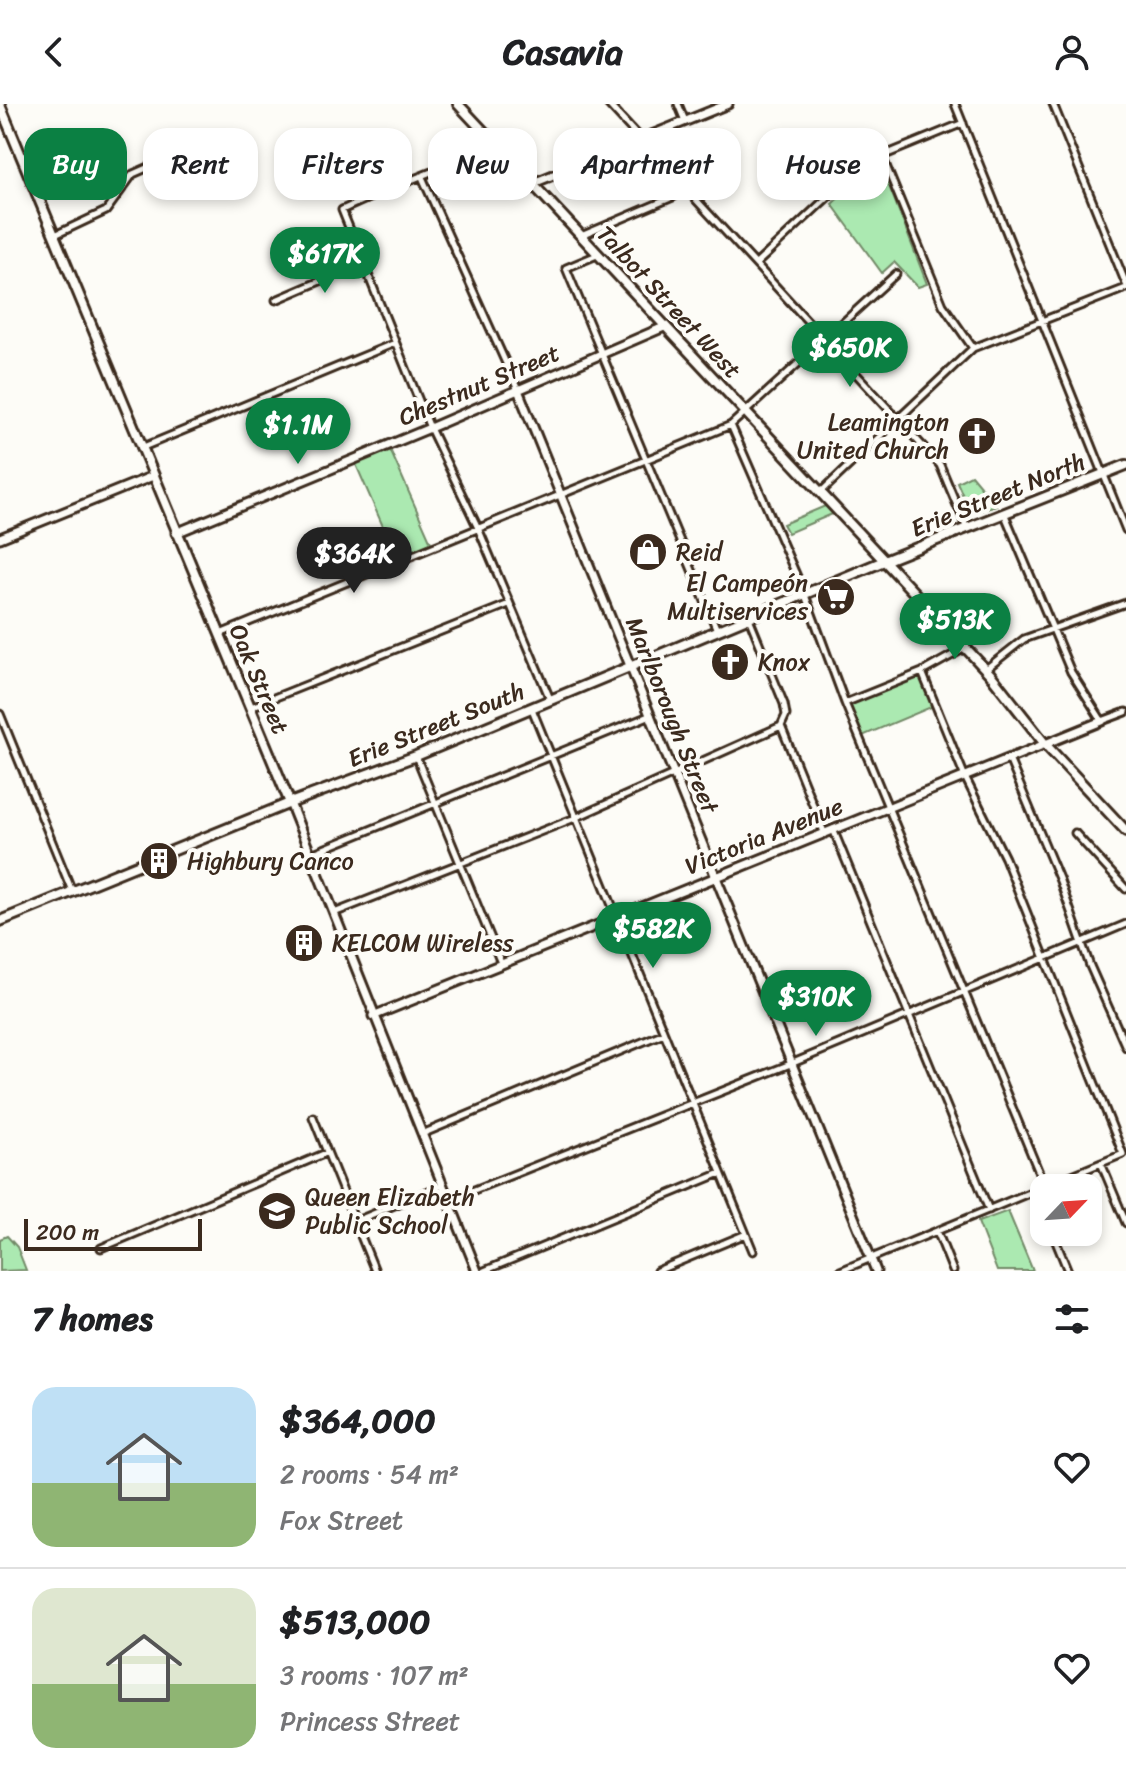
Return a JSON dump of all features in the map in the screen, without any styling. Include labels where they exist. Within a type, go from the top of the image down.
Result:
[{"type":"main road","name":"Talbot Street West","points":[[458,104],[480,128]]},
{"type":"main road","name":"Oak Street","points":[[0,105],[290,803]]},
{"type":"main road","name":"Talbot Street West","points":[[537,190],[986,669],[1045,744],[1126,831]]},
{"type":"main road","name":"Erie Street North","points":[[884,561],[1126,465]]},
{"type":"main road","name":"Erie Street South","points":[[0,921],[532,709],[884,561]]},
{"type":"street","points":[[608,104],[629,128]]},
{"type":"street","points":[[678,104],[686,122]]},
{"type":"street","points":[[671,128],[728,104]]},
{"type":"street","points":[[955,104],[1126,530]]},
{"type":"street","points":[[820,493],[973,348],[1126,286],[1053,104]]},
{"type":"street","points":[[889,153],[963,123]]},
{"type":"street","points":[[54,236],[106,211],[133,174],[143,170]]},
{"type":"street","points":[[889,173],[943,305],[973,348]]},
{"type":"street","points":[[428,175],[384,190],[342,210],[430,428],[478,528],[551,700]]},
{"type":"street","name":"Marlborough Street","points":[[422,177],[518,390],[876,1271]]},
{"type":"street","points":[[580,236],[666,200]]},
{"type":"street","points":[[697,200],[940,465],[967,530]]},
{"type":"street","points":[[755,264],[824,200]]},
{"type":"street","points":[[597,255],[566,268],[717,631]]},
{"type":"street","points":[[276,300],[362,263]]},
{"type":"street","points":[[219,635],[731,425],[896,274]]},
{"type":"street","name":"Chestnut Street","points":[[176,533],[664,327]]},
{"type":"street","points":[[141,448],[395,343]]},
{"type":"street","points":[[731,425],[805,595],[845,703],[1040,1174]]},
{"type":"street","points":[[0,538],[153,476]]},
{"type":"street","points":[[1005,515],[1071,672],[1102,721]]},
{"type":"street","points":[[986,669],[1024,639],[1126,603]]},
{"type":"street","points":[[250,707],[509,604]]},
{"type":"street","points":[[333,914],[575,818],[781,726],[786,715],[775,680],[748,618]]},
{"type":"street","points":[[845,703],[922,672],[965,648]]},
{"type":"street","points":[[922,672],[965,777],[1005,858],[1125,1153],[1075,1174]]},
{"type":"street","points":[[532,709],[753,1251]]},
{"type":"street","name":"Victoria Avenue","points":[[373,1016],[1126,712]]},
{"type":"street","points":[[0,714],[73,891]]},
{"type":"street","points":[[309,855],[651,715]]},
{"type":"street","points":[[781,726],[824,832]]},
{"type":"street","points":[[416,756],[501,963]]},
{"type":"street","points":[[1008,758],[1060,881],[1090,966],[1126,1047]]},
{"type":"street","name":"Oak Street","points":[[290,803],[477,1271]]},
{"type":"street","points":[[833,828],[989,1210]]},
{"type":"street","points":[[1075,833],[1126,889]]},
{"type":"street","points":[[449,1200],[793,1063],[1126,924]]},
{"type":"street","points":[[422,1134],[664,1033]]},
{"type":"street","points":[[313,1117],[375,1271]]},
{"type":"street","points":[[101,1248],[326,1153]]},
{"type":"street","points":[[1101,1163],[1126,1223]]},
{"type":"street","points":[[484,1271],[721,1173]]},
{"type":"street","points":[[356,1221],[443,1185]]},
{"type":"street","points":[[840,1271],[1030,1193]]},
{"type":"street","points":[[937,1231],[953,1271]]},
{"type":"street","points":[[657,1271],[746,1234]]},
{"type":"street","points":[[1058,1246],[1068,1271]]},
{"type":"green space","points":[[889,186],[927,284],[918,287],[894,262],[882,273],[832,204],[836,200],[889,200]]},
{"type":"green space","points":[[388,445],[433,547],[398,561],[354,460]]},
{"type":"green space","points":[[971,475],[996,505],[974,513],[969,510],[957,482]]},
{"type":"green space","points":[[830,504],[837,512],[788,533],[783,524]]},
{"type":"green space","points":[[922,672],[936,705],[860,737],[845,703]]},
{"type":"green space","points":[[1008,1211],[1033,1271],[997,1271],[978,1222]]},
{"type":"green space","points":[[7,1236],[17,1247],[26,1270],[0,1271],[0,1239]]},
{"type":"place","name":"Leamington United Church","points":[[977,436]]},
{"type":"place","name":"Reid","points":[[648,552]]},
{"type":"place","name":"El Campeón Multiservices","points":[[836,597]]},
{"type":"place","name":"Knox","points":[[730,662]]},
{"type":"place","name":"Highbury Canco","points":[[159,861]]},
{"type":"place","name":"KELCOM Wireless","points":[[304,943]]},
{"type":"place","name":"Queen Elizabeth Public School","points":[[277,1211]]}]
